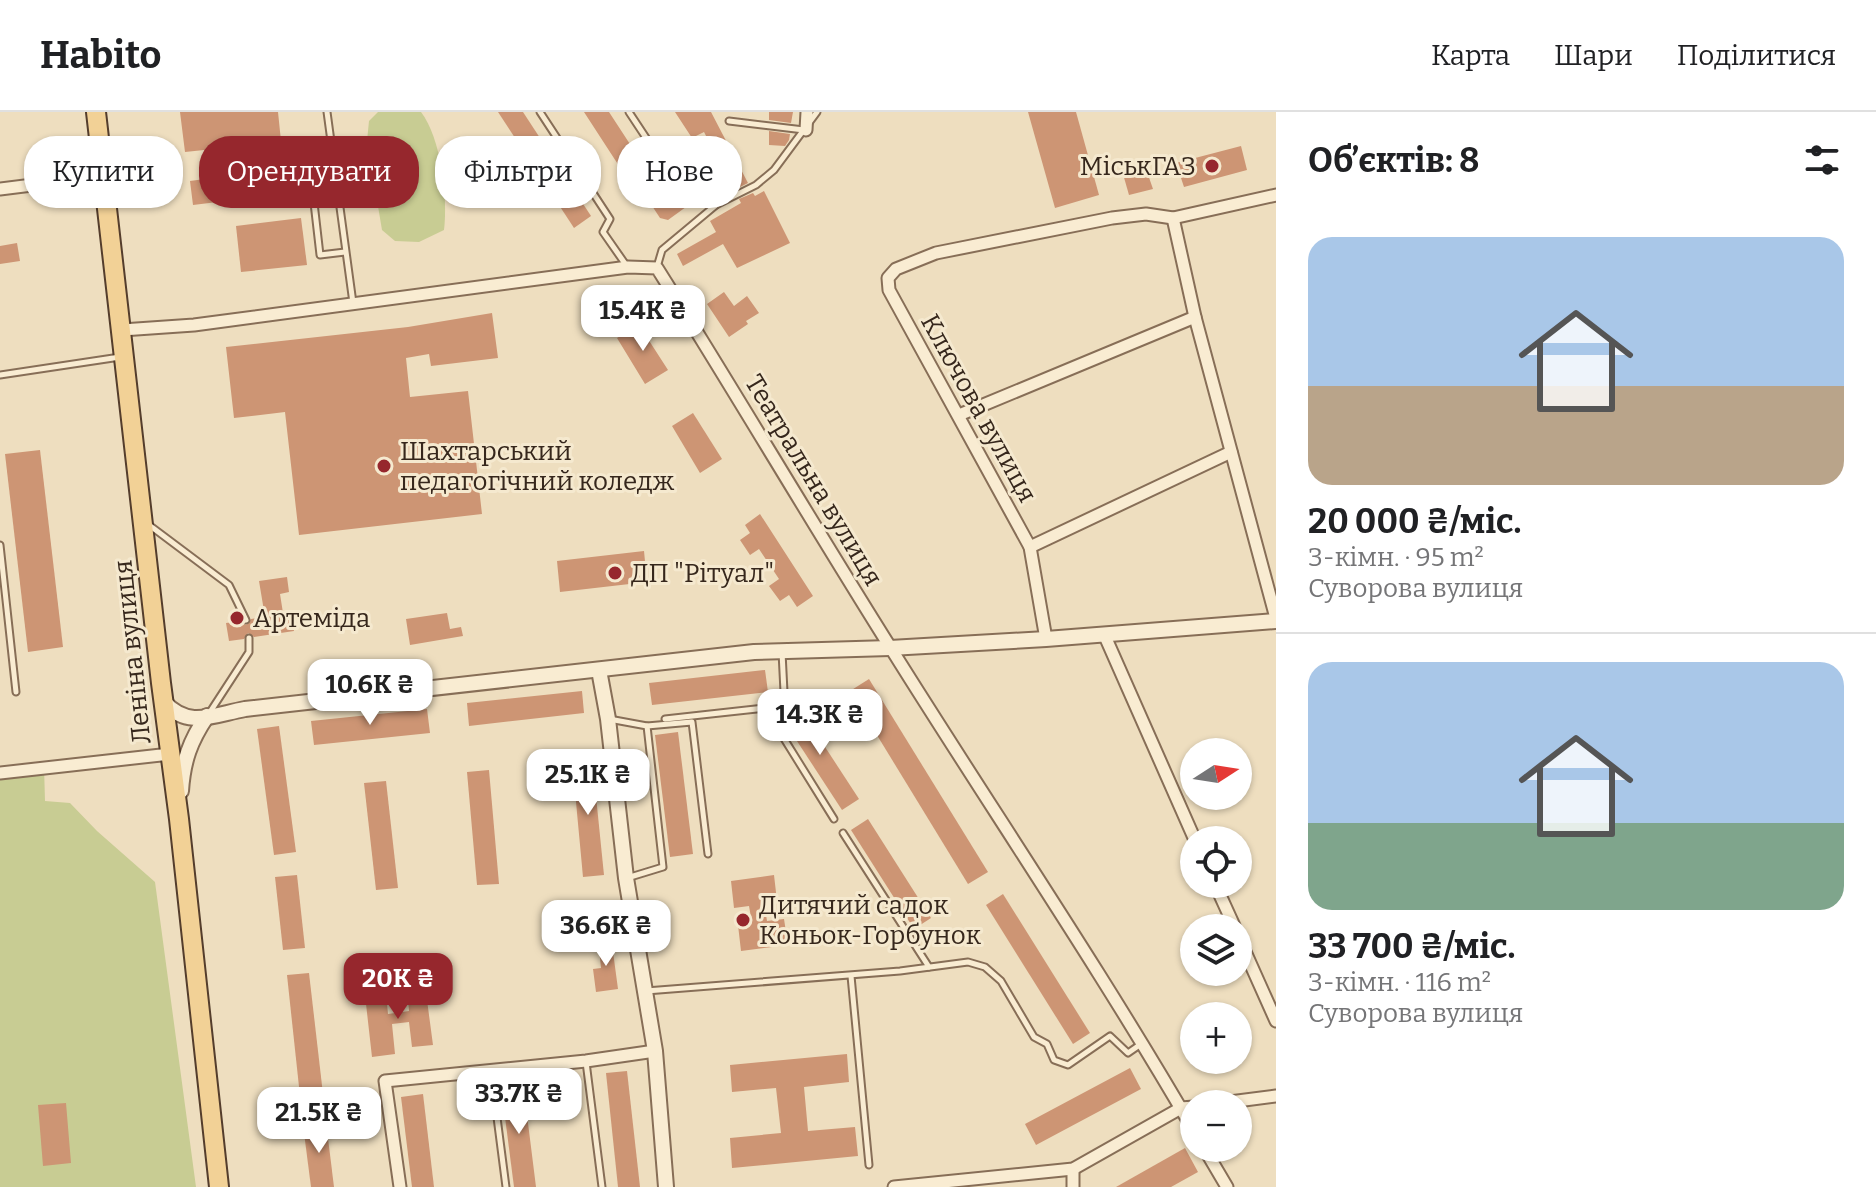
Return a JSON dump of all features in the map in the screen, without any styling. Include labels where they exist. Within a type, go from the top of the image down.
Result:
[{"type":"main road","name":"Леніна вулиця","points":[[96,112],[99,136]]},
{"type":"main road","name":"Леніна вулиця","points":[[108,208],[219,1187]]},
{"type":"street","points":[[806,130],[807,112]]},
{"type":"street","points":[[0,189],[24,186]]},
{"type":"street","points":[[164,701],[174,714],[186,719],[245,709],[754,652],[1046,639],[1276,619],[1195,317],[1173,218],[1276,195]]},
{"type":"street","name":"Ключова вулиця","points":[[1046,639],[1030,547],[889,290],[888,278],[896,269],[936,253],[1112,218],[1146,214],[1173,218]]},
{"type":"street","points":[[122,330],[194,325],[628,267],[657,268]]},
{"type":"street","name":"Театральна вулиця","points":[[657,268],[769,446],[890,648],[1180,1106]]},
{"type":"street","points":[[959,415],[1195,317]]},
{"type":"street","points":[[1030,547],[1231,452]]},
{"type":"street","points":[[1104,634],[1189,826]]},
{"type":"street","points":[[599,670],[608,719],[626,878],[655,1051],[666,1187]]},
{"type":"street","points":[[179,819],[186,752],[207,716]]},
{"type":"street","points":[[0,773],[170,754]]},
{"type":"street","points":[[1252,967],[1276,1021]]},
{"type":"street","points":[[400,1187],[385,1081],[655,1051]]},
{"type":"street","points":[[1252,1099],[1276,1096]]},
{"type":"street","points":[[894,1187],[1073,1169],[1180,1109]]},
{"type":"street","points":[[1212,1162],[1227,1187]]},
{"type":"street","points":[[1073,1169],[1073,1187]]},
{"type":"lane","points":[[327,112],[353,304]]},
{"type":"lane","points":[[540,112],[610,219],[603,232],[628,267]]},
{"type":"lane","points":[[629,112],[645,136]]},
{"type":"lane","points":[[742,192],[774,170],[817,112]]},
{"type":"lane","points":[[729,121],[806,130]]},
{"type":"lane","points":[[315,208],[320,255],[345,252]]},
{"type":"lane","points":[[657,268],[662,250],[712,208]]},
{"type":"lane","points":[[0,375],[125,356]]},
{"type":"lane","points":[[144,521],[229,585],[246,620]]},
{"type":"lane","points":[[0,545],[16,692]]},
{"type":"lane","points":[[207,716],[249,652],[249,638]]},
{"type":"lane","points":[[665,719],[765,708],[784,692],[782,651]]},
{"type":"lane","points":[[765,708],[834,819]]},
{"type":"lane","points":[[608,719],[647,726],[692,722],[708,854]]},
{"type":"lane","points":[[626,878],[663,867],[647,726]]},
{"type":"lane","points":[[843,833],[930,968]]},
{"type":"lane","points":[[644,991],[851,976],[968,962],[985,967],[1001,981],[1034,1037],[1047,1044],[1054,1060],[1068,1065],[1110,1036],[1128,1053],[1142,1044]]},
{"type":"lane","points":[[851,976],[869,1165]]},
{"type":"lane","points":[[586,1061],[602,1187]]},
{"type":"lane","points":[[491,1070],[506,1187]]},
{"type":"green space","points":[[378,112],[421,112],[435,141],[435,208],[445,208],[444,230],[419,242],[395,241],[382,230],[378,208],[419,208],[419,136],[368,136],[369,121]]},
{"type":"green space","points":[[44,766],[45,801],[70,803],[155,882],[196,1187],[0,1187],[0,772]]},
{"type":"building","points":[[180,112],[278,112],[280,136],[199,136],[199,151],[185,152]]},
{"type":"building","points":[[498,112],[523,112],[539,136],[514,136]]},
{"type":"building","points":[[584,112],[609,112],[625,136],[617,136],[617,163],[601,136]]},
{"type":"building","points":[[675,112],[711,112],[724,136],[706,136],[704,132],[691,136]]},
{"type":"building","points":[[769,112],[793,112],[791,123],[769,120]]},
{"type":"building","points":[[1028,112],[1076,112],[1099,195],[1055,208]]},
{"type":"building","points":[[769,131],[790,134],[785,146],[769,145]]},
{"type":"building","name":"МіськГАЗ","points":[[1241,146],[1247,170],[1184,187],[1176,163]]},
{"type":"building","points":[[1145,166],[1153,189],[1129,195],[1123,174]]},
{"type":"building","points":[[742,171],[748,183],[742,186]]},
{"type":"building","points":[[199,180],[199,204],[193,205],[190,181]]},
{"type":"building","points":[[764,191],[790,243],[737,268],[723,244],[683,266],[677,254],[716,232],[710,221],[732,208],[742,208],[742,198],[753,193],[755,196]]},
{"type":"building","points":[[561,208],[586,208],[591,216],[574,228]]},
{"type":"building","points":[[653,208],[685,208],[668,220],[660,218]]},
{"type":"building","points":[[301,218],[307,265],[241,272],[236,226]]},
{"type":"building","points":[[17,243],[20,261],[0,264],[0,246]]},
{"type":"building","points":[[724,292],[734,306],[747,296],[759,313],[729,337],[707,304]]},
{"type":"building","name":"Шахтарський педагогічний коледж","points":[[492,313],[498,358],[431,366],[429,354],[406,358],[410,397],[468,391],[482,514],[299,535],[285,412],[234,418],[226,347],[408,327]]},
{"type":"building","points":[[644,322],[651,337],[648,339],[668,370],[645,384],[617,338]]},
{"type":"building","points":[[693,413],[722,459],[700,473],[672,426]]},
{"type":"building","points":[[40,450],[63,647],[28,652],[5,454]]},
{"type":"building","points":[[760,514],[813,596],[797,607],[789,595],[780,601],[769,586],[779,579],[759,549],[750,555],[740,540],[750,533],[745,525]]},
{"type":"building","points":[[644,551],[647,582],[560,592],[557,561]]},
{"type":"building","points":[[287,577],[289,592],[280,594],[283,613],[291,612],[294,631],[254,637],[248,633],[244,639],[229,641],[226,623],[240,621],[246,625],[251,619],[265,617],[259,581]]},
{"type":"building","points":[[447,613],[450,629],[461,627],[463,636],[410,645],[406,619]]},
{"type":"building","points":[[765,670],[768,692],[652,705],[649,683]]},
{"type":"building","points":[[869,679],[988,872],[968,884],[850,691]]},
{"type":"building","points":[[582,691],[584,713],[469,726],[467,703]]},
{"type":"building","points":[[797,704],[859,799],[842,810],[780,715]]},
{"type":"building","points":[[427,709],[430,733],[314,745],[311,721]]},
{"type":"building","points":[[279,726],[296,852],[274,855],[257,729]]},
{"type":"building","points":[[678,732],[693,854],[670,857],[655,735]]},
{"type":"building","points":[[592,757],[604,875],[583,877],[572,759]]},
{"type":"building","points":[[489,770],[499,884],[477,885],[467,772]]},
{"type":"building","points":[[386,781],[398,888],[376,890],[364,783]]},
{"type":"building","points":[[868,819],[931,918],[914,929],[851,830]]},
{"type":"building","points":[[297,875],[305,948],[283,950],[275,877]]},
{"type":"building","points":[[774,875],[777,901],[764,902],[767,921],[784,919],[788,945],[741,951],[738,925],[752,923],[749,906],[734,908],[731,881]]},
{"type":"building","points":[[1003,894],[1090,1033],[1073,1044],[986,905]]},
{"type":"building","points":[[611,937],[618,989],[596,992],[593,969],[601,968],[598,939]]},
{"type":"building","points":[[309,973],[323,1094],[300,1096],[287,975]]},
{"type":"building","points":[[425,985],[433,1045],[412,1047],[409,1022],[392,1024],[395,1054],[372,1057],[365,995],[386,993],[388,1014],[409,1011],[407,987]]},
{"type":"building","points":[[847,1054],[849,1082],[804,1087],[808,1131],[855,1127],[858,1156],[732,1168],[730,1138],[781,1133],[776,1088],[732,1092],[730,1065]]},
{"type":"building","points":[[1130,1068],[1141,1089],[1036,1145],[1025,1124]]},
{"type":"building","points":[[627,1071],[640,1187],[618,1187],[606,1073]]},
{"type":"building","points":[[523,1083],[536,1187],[514,1187],[501,1086]]},
{"type":"building","points":[[423,1094],[434,1187],[412,1187],[401,1097]]},
{"type":"building","points":[[66,1103],[71,1163],[43,1166],[38,1105]]},
{"type":"building","points":[[326,1122],[334,1187],[311,1187],[303,1125]]},
{"type":"building","points":[[1180,1151],[1180,1162],[1193,1162],[1198,1172],[1171,1187],[1116,1187]]},
{"type":"place","name":"МіськГАЗ","points":[[1212,166]]},
{"type":"place","name":"Шахтарський педагогічний коледж","points":[[384,466]]},
{"type":"place","name":"ДП \"Рітуал\"","points":[[615,573]]},
{"type":"place","name":"Артеміда","points":[[237,618]]},
{"type":"place","name":"Дитячий садок Коньок-Горбунок","points":[[743,920]]}]
